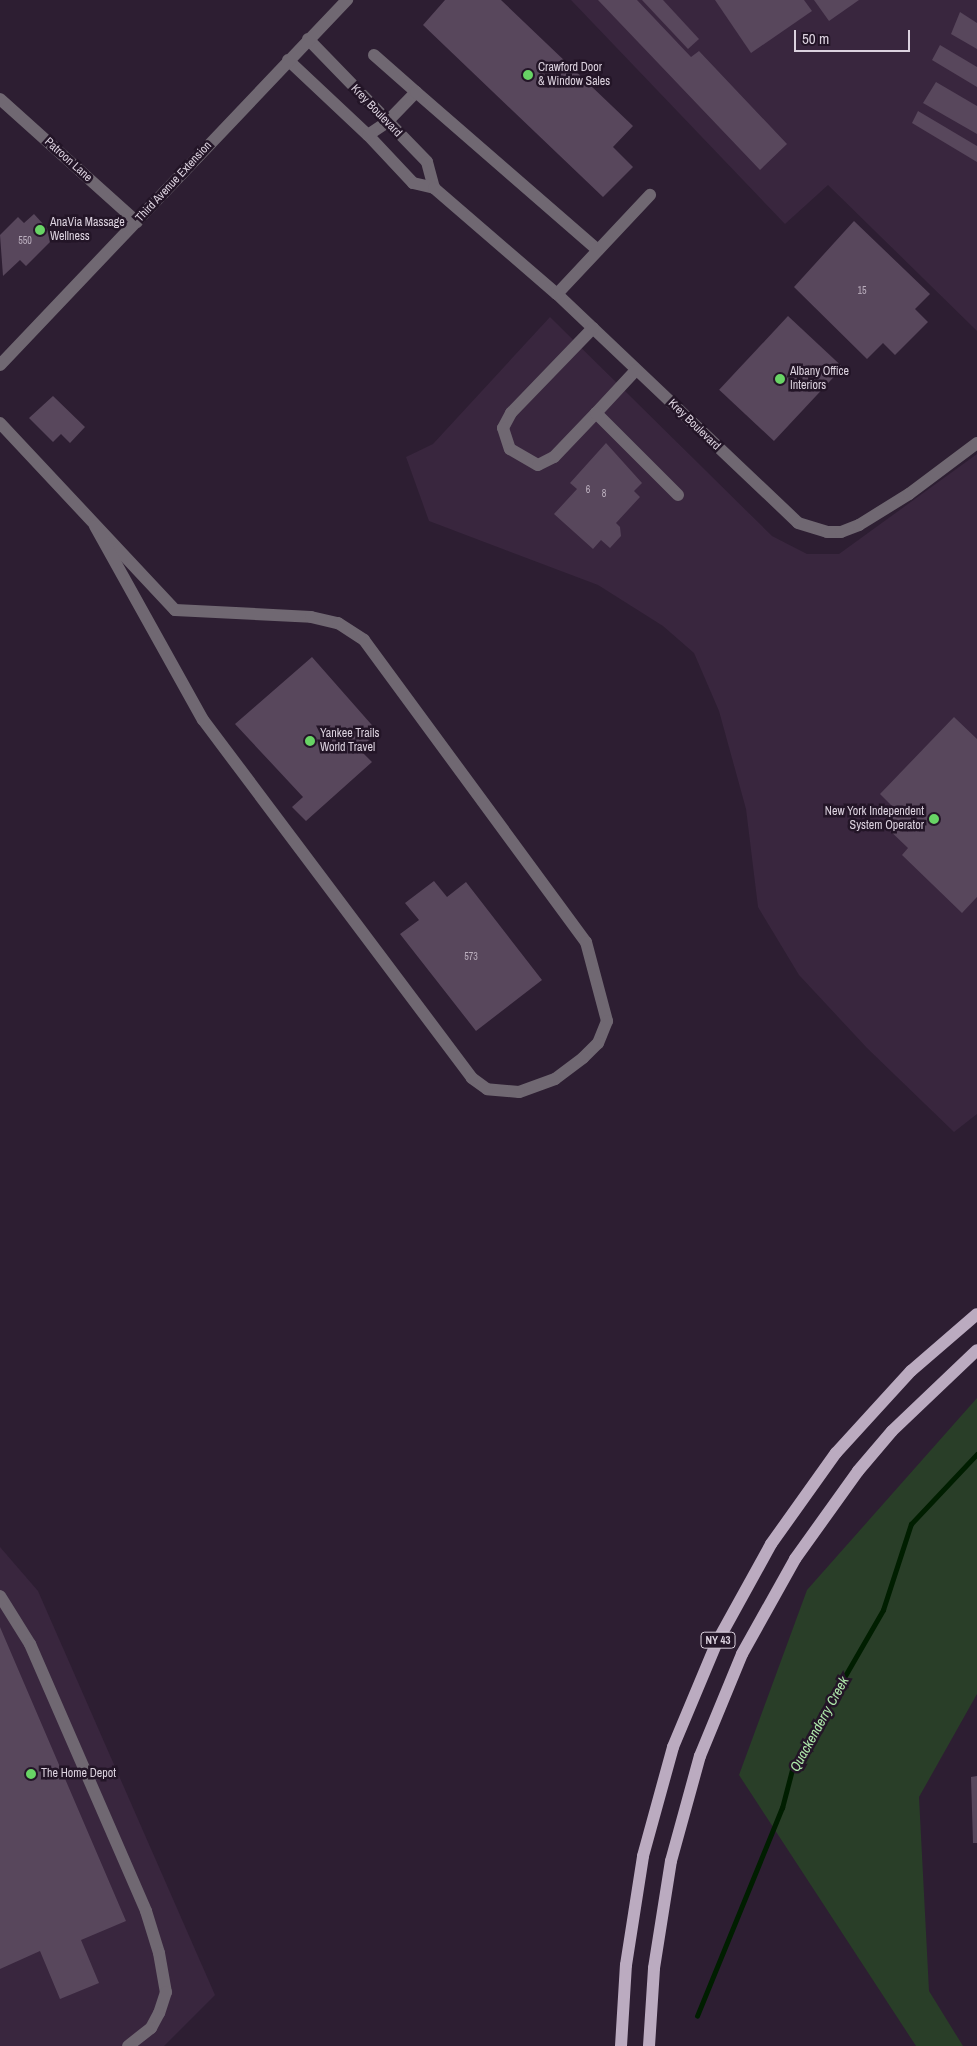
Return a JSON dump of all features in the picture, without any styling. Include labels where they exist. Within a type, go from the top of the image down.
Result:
[{"type":"main road","name":"NY 43","points":[[621,2046],[626,1965],[647,1838],[674,1747],[717,1642],[772,1544],[836,1453],[911,1371],[977,1314]]},
{"type":"main road","name":"NY 43","points":[[649,2046],[654,1968],[670,1861],[700,1756],[742,1654],[795,1558],[858,1471],[898,1425],[977,1350]]},
{"type":"street","name":"Third Avenue Extension","points":[[0,365],[347,0]]},
{"type":"street","name":"Krey Boulevard","points":[[308,39],[386,123],[427,162],[434,188]]},
{"type":"street","points":[[374,55],[598,250]]},
{"type":"street","name":"Krey Boulevard","points":[[288,60],[368,135],[413,183],[434,188],[556,294],[798,523],[819,531],[842,532],[858,525],[909,494],[977,443]]},
{"type":"street","points":[[368,135],[386,123],[416,92]]},
{"type":"street","name":"Patroon Lane","points":[[0,99],[137,222]]},
{"type":"street","points":[[556,294],[650,195]]},
{"type":"street","points":[[593,328],[511,413],[503,428],[510,449],[538,465],[554,457],[636,370]]},
{"type":"street","points":[[596,412],[678,494]]},
{"type":"street","points":[[0,423],[94,526],[175,610],[311,617],[338,623],[364,640],[586,942],[607,1021],[598,1043],[583,1058],[556,1079],[519,1092],[487,1089],[472,1078],[203,720],[94,526]]},
{"type":"street","points":[[0,1596],[30,1644],[146,1911],[160,1954],[166,1992],[160,2013],[151,2028],[128,2046]]},
{"type":"shaded area","points":[[571,0],[977,0],[977,331],[828,185],[785,224]]},
{"type":"shaded area","name":"New York Independent System Operator","points":[[550,317],[772,536],[807,554],[839,554],[977,454],[977,1114],[954,1132],[867,1048],[799,975],[758,907],[746,809],[719,711],[694,653],[663,626],[598,585],[429,521],[406,457],[433,444]]},
{"type":"shaded area","points":[[0,1547],[38,1591],[215,1995],[164,2046],[0,2046]]},
{"type":"green space","points":[[977,1398],[977,1694],[919,1797],[929,1991],[963,2046],[916,2046],[739,1775],[807,1590]]},
{"type":"building","name":"Crawford Door & Window Sales","points":[[445,0],[501,0],[633,126],[613,147],[633,167],[603,197],[423,25]]},
{"type":"building","points":[[598,0],[637,0],[691,57],[699,51],[787,144],[760,170]]},
{"type":"building","points":[[642,0],[663,0],[699,39],[688,49]]},
{"type":"building","points":[[715,0],[804,0],[812,11],[751,53]]},
{"type":"building","points":[[814,0],[859,0],[829,21]]},
{"type":"building","points":[[960,12],[977,23],[977,49],[951,34]]},
{"type":"building","points":[[940,45],[977,67],[977,87],[932,60]]},
{"type":"building","points":[[936,82],[977,106],[977,134],[923,103]]},
{"type":"building","points":[[918,111],[977,146],[977,162],[912,123]]},
{"type":"building","points":[[34,214],[55,237],[26,266],[20,260],[3,276],[0,235],[18,217],[24,223]]},
{"type":"building","points":[[854,221],[930,294],[915,309],[928,322],[895,355],[883,343],[867,359],[794,287]]},
{"type":"building","name":"Albany Office Interiors","points":[[788,316],[843,367],[774,441],[719,390]]},
{"type":"building","points":[[53,396],[85,427],[70,443],[61,434],[53,442],[29,418]]},
{"type":"building","points":[[606,443],[642,483],[634,491],[640,497],[616,523],[620,527],[621,536],[610,548],[601,540],[593,549],[554,514],[577,489],[570,483]]},
{"type":"building","name":"Yankee Trails World Travel","points":[[312,657],[378,732],[359,749],[372,762],[306,821],[292,807],[303,797],[235,724]]},
{"type":"building","name":"New York Independent System Operator","points":[[954,717],[977,739],[977,897],[962,913],[902,855],[908,848],[885,826],[898,812],[880,794]]},
{"type":"building","points":[[434,881],[447,897],[466,882],[542,980],[476,1031],[400,934],[419,920],[405,903]]},
{"type":"building","name":"The Home Depot","points":[[0,1627],[126,1921],[81,1940],[99,1983],[60,1999],[40,1951],[0,1969]]},
{"type":"building","points":[[977,1776],[977,1843],[973,1843],[971,1777]]},
{"type":"waterway","name":"Quackenderry Creek","points":[[697,2016],[782,1808],[793,1766],[883,1610],[911,1524],[977,1454]]},
{"type":"place","name":"Crawford Door & Window Sales","points":[[528,75]]},
{"type":"place","name":"AnaVia Massage Wellness","points":[[40,230]]},
{"type":"place","name":"Albany Office Interiors","points":[[780,379]]},
{"type":"place","name":"Yankee Trails World Travel","points":[[310,741]]},
{"type":"place","name":"New York Independent System Operator","points":[[934,819]]},
{"type":"place","name":"The Home Depot","points":[[31,1774]]}]
